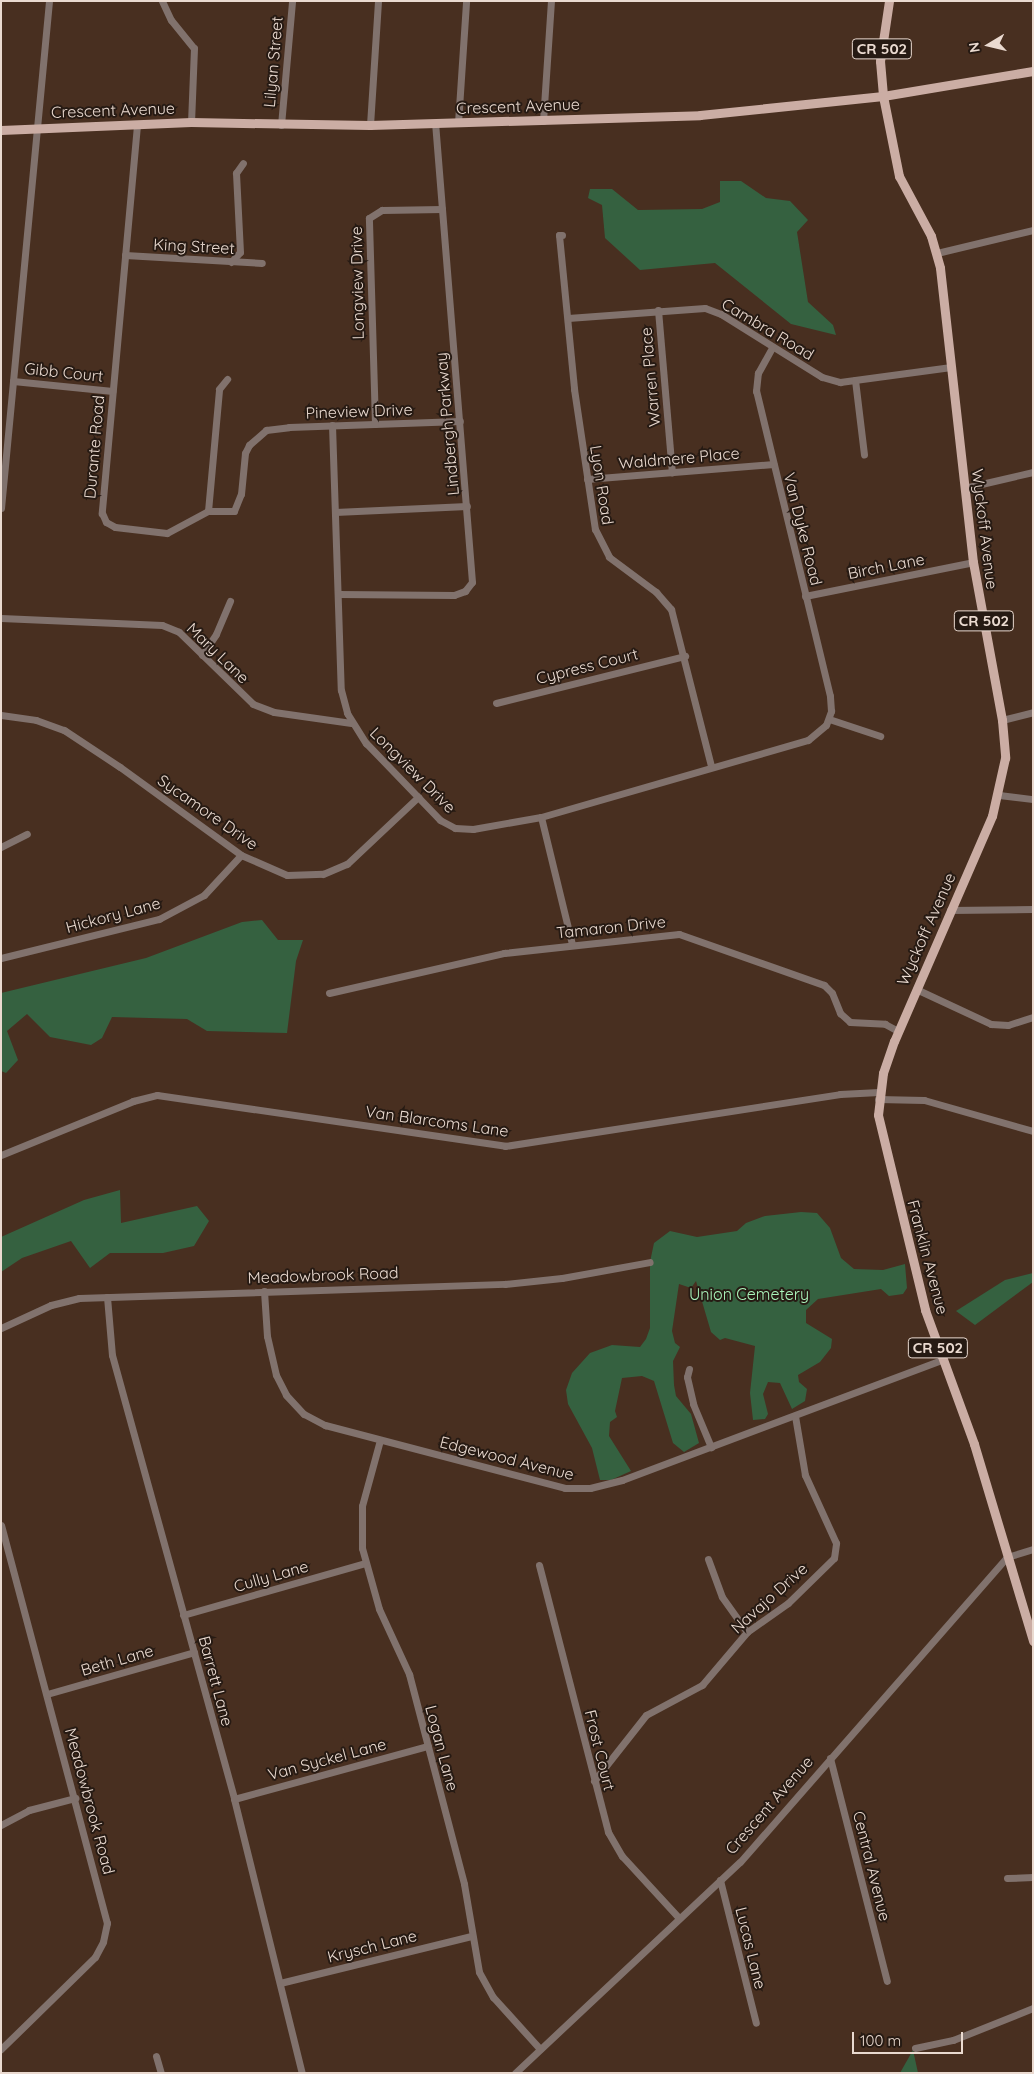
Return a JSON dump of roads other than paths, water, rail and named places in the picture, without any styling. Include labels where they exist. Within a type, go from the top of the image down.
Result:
[{"type":"main road","name":"Wyckoff Avenue","points":[[889,1],[880,60],[883,96],[899,176],[924,221],[937,253],[973,562],[1002,720],[1005,758],[999,795],[891,1049]]},
{"type":"main road","name":"Crescent Avenue","points":[[1,130],[191,122],[370,125],[700,115],[883,96],[1033,71]]},
{"type":"main road","name":"Franklin Avenue","points":[[891,1049],[879,1096],[880,1130],[912,1260],[942,1360],[963,1414],[1033,1641]]},
{"type":"street","points":[[1,508],[5,432],[13,381],[36,128],[50,1]]},
{"type":"street","points":[[162,1],[171,20],[194,48],[191,122]]},
{"type":"street","name":"Lilyan Street","points":[[281,125],[292,1]]},
{"type":"street","points":[[370,125],[378,1]]},
{"type":"street","points":[[458,123],[466,1]]},
{"type":"street","points":[[542,121],[551,1]]},
{"type":"street","name":"Lindbergh Parkway","points":[[338,594],[454,595],[465,591],[473,577],[435,124]]},
{"type":"street","name":"Durante Road","points":[[137,125],[102,513],[106,522],[114,527],[167,533],[208,511],[234,511],[242,494],[245,453],[249,445],[266,430],[289,426]]},
{"type":"street","points":[[232,262],[240,252],[236,173],[243,163]]},
{"type":"street","name":"Longview Drive","points":[[375,424],[369,218],[382,210],[442,209]]},
{"type":"street","points":[[937,253],[1033,230]]},
{"type":"street","name":"Lyon Road","points":[[562,235],[559,235],[568,318],[587,479],[595,529],[603,549],[616,563],[665,600],[676,620],[711,766]]},
{"type":"street","name":"King Street","points":[[125,255],[262,263]]},
{"type":"street","name":"Cambra Road","points":[[568,318],[696,307],[714,311],[822,377],[840,382],[951,366]]},
{"type":"street","name":"Warren Place","points":[[658,310],[672,472]]},
{"type":"street","name":"Van Dyke Road","points":[[772,348],[756,382],[773,464],[831,703],[829,719]]},
{"type":"street","points":[[208,511],[219,389],[227,380]]},
{"type":"street","points":[[854,380],[864,454]]},
{"type":"street","name":"Gibb Court","points":[[13,381],[113,391]]},
{"type":"street","name":"Pineview Drive","points":[[289,426],[460,421]]},
{"type":"street","name":"Longview Drive","points":[[332,425],[341,690],[351,723],[366,743],[440,820],[464,830],[540,817],[711,766],[808,740],[822,731],[829,719]]},
{"type":"street","name":"Waldmere Place","points":[[587,479],[773,464]]},
{"type":"street","points":[[964,488],[1033,472]]},
{"type":"street","points":[[335,512],[467,506]]},
{"type":"street","name":"Birch Lane","points":[[805,596],[973,562]]},
{"type":"street","points":[[202,655],[216,634],[230,601]]},
{"type":"street","name":"Mary Lane","points":[[1,618],[162,625],[179,632],[243,697],[264,709],[351,723]]},
{"type":"street","name":"Cypress Court","points":[[496,703],[685,656]]},
{"type":"street","points":[[1002,720],[1033,712]]},
{"type":"street","name":"Sycamore Drive","points":[[1,715],[36,720],[77,738],[241,855],[287,875],[323,874],[356,857],[418,797]]},
{"type":"street","points":[[829,719],[880,736]]},
{"type":"street","points":[[999,795],[1033,799]]},
{"type":"street","points":[[540,817],[572,944]]},
{"type":"street","points":[[1,848],[27,834]]},
{"type":"street","name":"Hickory Lane","points":[[1,958],[171,914],[204,895],[241,855]]},
{"type":"street","points":[[950,910],[1033,909]]},
{"type":"street","name":"Tamaron Drive","points":[[329,993],[504,953],[667,934],[685,936],[824,985],[832,994],[840,1013],[850,1022],[885,1024],[898,1031]]},
{"type":"street","points":[[916,989],[991,1024],[1008,1025],[1033,1017]]},
{"type":"street","name":"Van Blarcoms Lane","points":[[1,1155],[133,1101],[157,1096],[506,1146],[840,1094],[924,1100],[1033,1131]]},
{"type":"street","name":"Meadowbrook Road","points":[[1,1328],[65,1301],[107,1297],[533,1282],[650,1262]]},
{"type":"street","name":"Edgewood Avenue","points":[[264,1291],[270,1356],[286,1395],[314,1420],[380,1440],[578,1489],[604,1486],[942,1360]]},
{"type":"street","name":"Barrett Lane","points":[[107,1297],[112,1354],[234,1799],[302,2073]]},
{"type":"street","points":[[689,1369],[687,1377],[693,1404],[711,1447]]},
{"type":"street","name":"Navajo Drive","points":[[594,1781],[646,1715],[702,1685],[747,1632],[788,1603],[836,1553],[836,1543],[805,1475],[795,1416]]},
{"type":"street","name":"Logan Lane","points":[[380,1440],[360,1521],[366,1563],[386,1627],[410,1674],[464,1884],[471,1936],[485,1985],[540,2049]]},
{"type":"street","name":"Meadowbrook Road","points":[[1,1525],[106,1912],[103,1942],[95,1957],[1,2049]]},
{"type":"street","points":[[1007,1557],[1033,1549]]},
{"type":"street","name":"Crescent Avenue","points":[[516,2073],[761,1840],[830,1758],[1007,1557]]},
{"type":"street","points":[[708,1559],[722,1597],[747,1632]]},
{"type":"street","name":"Cully Lane","points":[[183,1615],[366,1563]]},
{"type":"street","name":"Frost Court","points":[[539,1565],[594,1781],[614,1845],[679,1918]]},
{"type":"street","name":"Beth Lane","points":[[47,1694],[194,1652]]},
{"type":"street","name":"Van Syckel Lane","points":[[234,1799],[428,1746]]},
{"type":"street","name":"Central Avenue","points":[[830,1758],[887,1982]]},
{"type":"street","points":[[1,1825],[29,1810],[75,1798]]},
{"type":"street","points":[[1008,1878],[1033,1877]]},
{"type":"street","name":"Lucas Lane","points":[[720,1880],[756,2023]]},
{"type":"street","name":"Krysch Lane","points":[[280,1984],[471,1936]]},
{"type":"street","points":[[915,2048],[953,2040],[1033,2008]]},
{"type":"street","points":[[156,2056],[161,2073]]},
{"type":"park label","name":"Union Cemetery","points":[[749,1294]]}]
